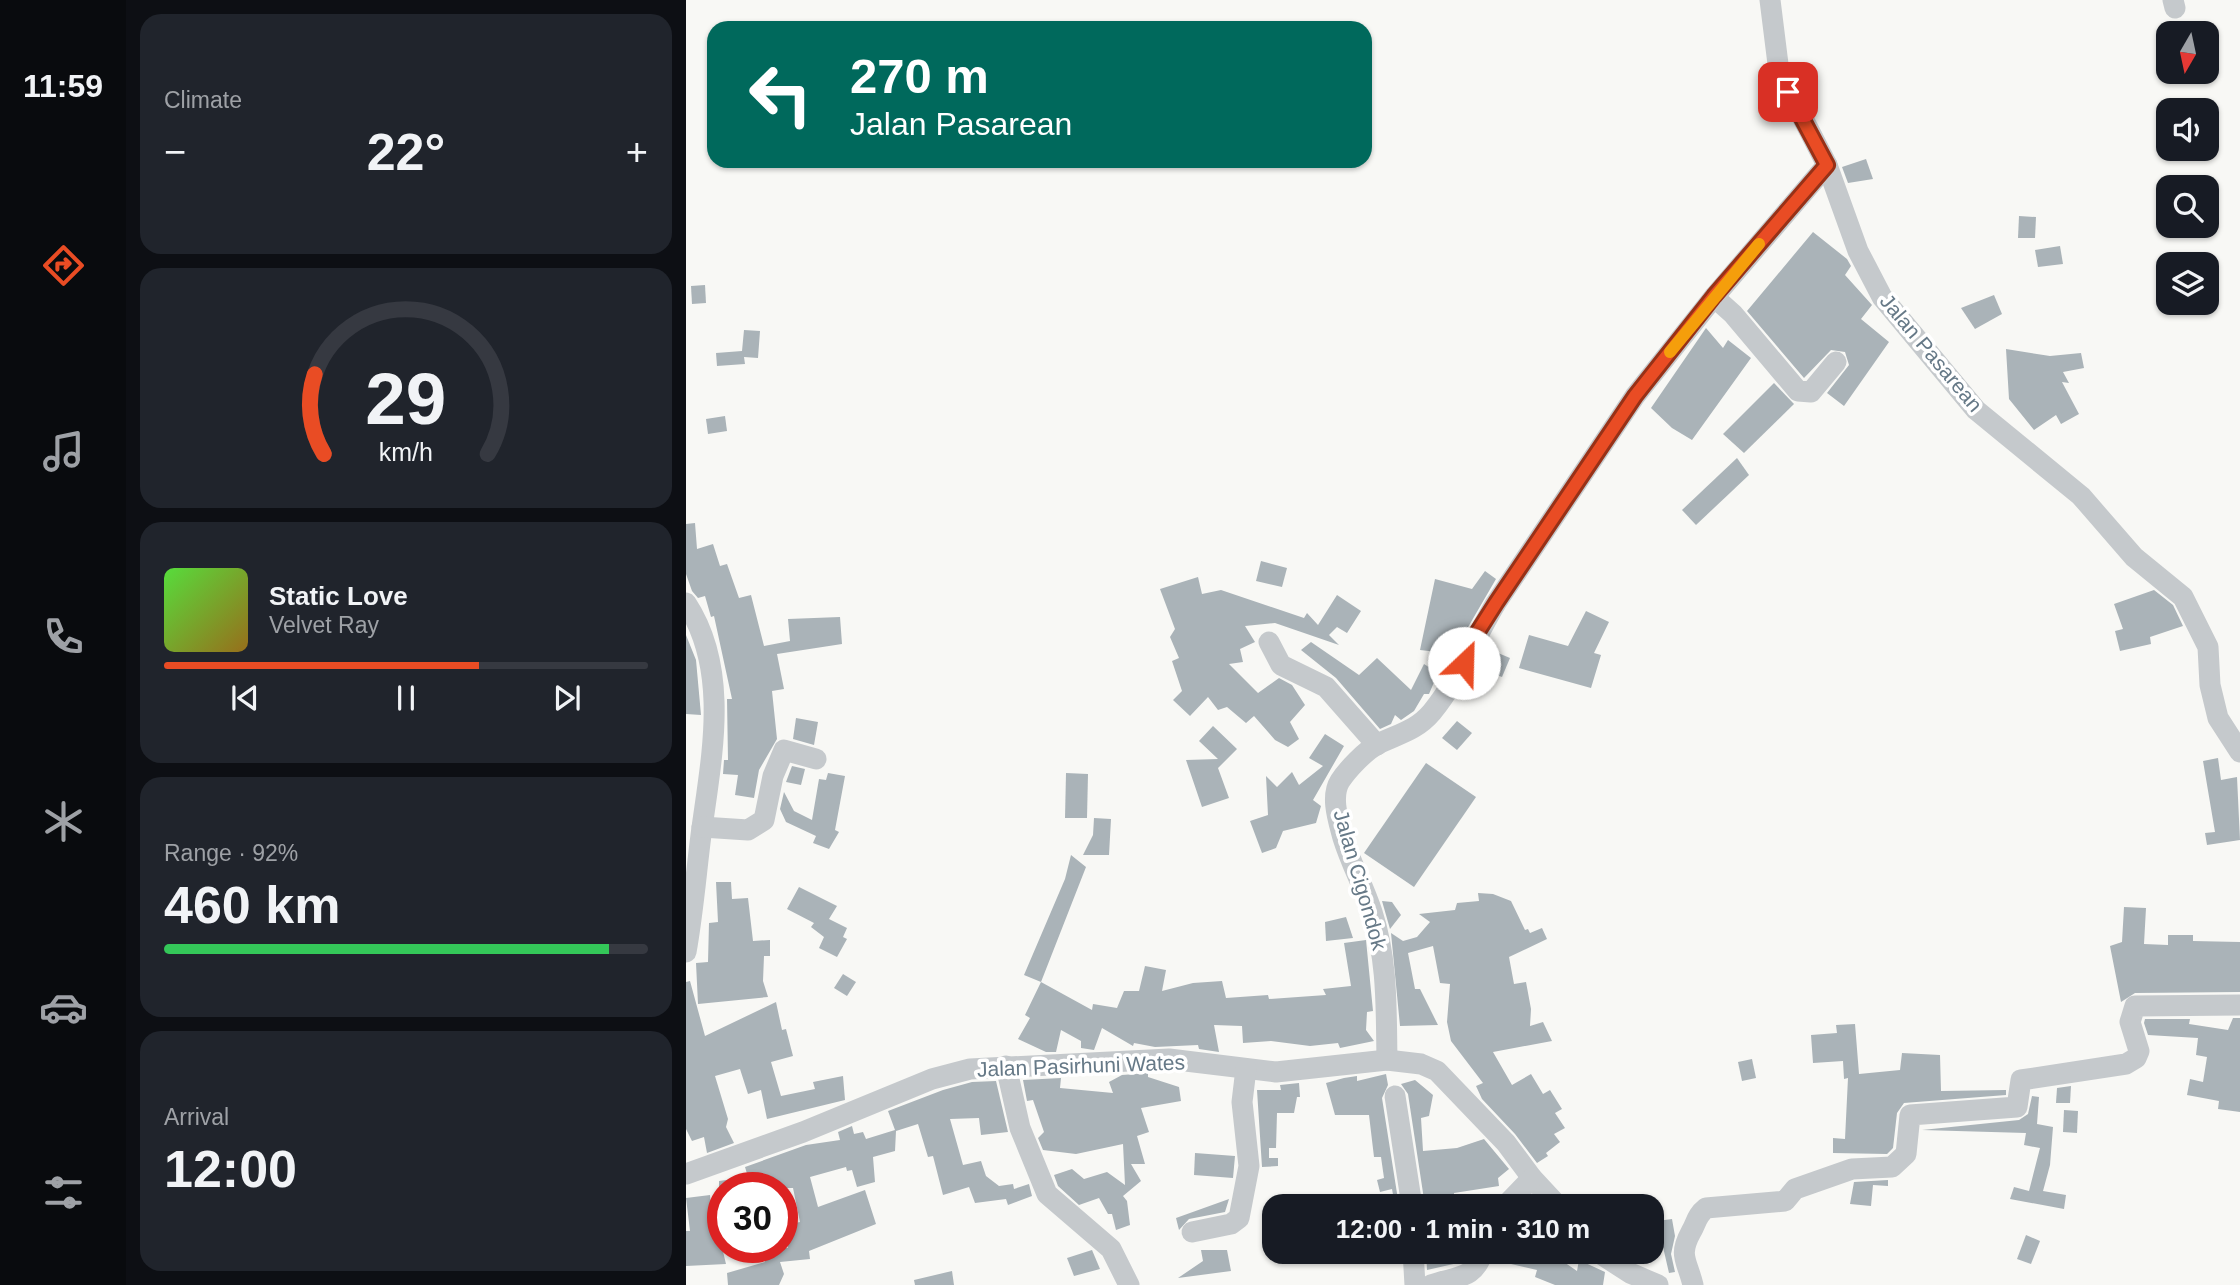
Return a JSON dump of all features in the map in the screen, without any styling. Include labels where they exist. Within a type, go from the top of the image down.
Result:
[{"type":"street","name":"Jalan Pasarean","points":[[1770,0],[1779,72],[1827,165],[1848,216],[1858,251],[1882,297],[1917,343],[1976,410],[2081,496],[2134,557],[2183,597],[2208,647],[2210,685],[2218,718],[2240,752]]},
{"type":"street","name":"Jalan Cigondok","points":[[1387,1059],[1386,980],[1381,948],[1372,911],[1354,872],[1338,821],[1336,795],[1339,783],[1377,745],[1414,730],[1432,712],[1464,663],[1477,633],[1573,485],[1635,396],[1714,296],[1827,165]]},
{"type":"street","points":[[1714,296],[1734,314],[1798,391],[1811,392],[1836,362]]},
{"type":"street","points":[[686,603],[701,629],[712,677],[713,746],[687,944]]},
{"type":"street","points":[[1269,642],[1281,665],[1326,687],[1377,745]]},
{"type":"street","points":[[702,827],[740,831],[756,826],[767,816],[773,776],[784,750],[816,759]]},
{"type":"street","points":[[1693,1285],[1684,1258],[1683,1242],[1692,1231],[1696,1216],[1706,1208],[1785,1201],[1795,1189],[1852,1169],[1892,1167],[1906,1154],[1910,1115],[2017,1107],[2021,1080],[2126,1064],[2136,1058],[2139,1051],[2140,1044],[2130,1022],[2130,1013],[2135,1006],[2240,1005]]},
{"type":"street","name":"Jalan Pasirhuni Wates","points":[[686,1174],[803,1132],[932,1079],[970,1069],[1169,1059],[1276,1072],[1387,1059],[1421,1064],[1437,1070],[1506,1143],[1547,1194]]},
{"type":"street","points":[[1006,1066],[1020,1128],[1047,1194],[1111,1249],[1129,1285]]},
{"type":"street","points":[[1192,1232],[1231,1224],[1239,1218],[1249,1166],[1242,1102],[1246,1069]]},
{"type":"street","points":[[1395,1096],[1410,1194]]},
{"type":"street","points":[[1517,1194],[1532,1178]]},
{"type":"street","points":[[1414,1264],[1415,1285]]},
{"type":"street","points":[[1431,1285],[1471,1274],[1478,1264]]},
{"type":"street","points":[[1616,1264],[1658,1285]]},
{"type":"building","points":[[1866,159],[1873,179],[1848,183],[1842,167]]},
{"type":"building","points":[[2019,216],[2036,217],[2035,238],[2018,238]]},
{"type":"building","points":[[1813,232],[1847,259],[1851,266],[1845,275],[1872,305],[1861,319],[1889,342],[1844,406],[1827,393],[1849,365],[1845,352],[1831,350],[1804,378],[1747,311]]},
{"type":"building","points":[[2060,246],[2063,264],[2038,267],[2035,250]]},
{"type":"building","points":[[705,285],[706,303],[692,304],[691,286]]},
{"type":"building","points":[[1994,295],[2002,314],[1975,329],[1961,308]]},
{"type":"building","points":[[1706,328],[1723,348],[1728,340],[1751,358],[1692,440],[1672,428],[1651,408]]},
{"type":"building","points":[[744,330],[760,331],[758,358],[744,357],[745,364],[717,366],[716,353],[742,351]]},
{"type":"building","points":[[2006,349],[2050,356],[2081,353],[2084,368],[2063,372],[2069,383],[2062,382],[2079,414],[2061,424],[2056,415],[2034,430],[2009,399]]},
{"type":"building","points":[[1774,383],[1794,404],[1744,453],[1723,434]]},
{"type":"building","points":[[725,416],[727,431],[708,434],[706,419]]},
{"type":"building","points":[[1737,458],[1749,475],[1696,525],[1682,510]]},
{"type":"building","points":[[695,523],[697,549],[713,544],[720,566],[727,564],[739,598],[751,595],[764,646],[790,641],[788,619],[840,617],[842,644],[777,654],[784,689],[772,691],[777,739],[759,770],[754,798],[735,795],[738,775],[723,774],[724,760],[728,760],[727,699],[732,699],[714,616],[711,617],[705,596],[698,598],[692,591],[686,574],[686,524]]},
{"type":"building","points":[[1261,561],[1287,568],[1282,587],[1256,581]]},
{"type":"building","points":[[1485,571],[1496,579],[1460,641],[1443,637],[1437,652],[1420,650],[1435,579],[1472,589]]},
{"type":"building","points":[[1198,577],[1202,594],[1221,590],[1304,618],[1307,613],[1318,625],[1337,595],[1361,611],[1347,633],[1337,627],[1329,635],[1339,645],[1275,623],[1245,626],[1255,642],[1240,649],[1243,662],[1229,664],[1258,693],[1279,678],[1292,685],[1305,705],[1290,722],[1299,739],[1288,747],[1275,740],[1254,716],[1246,723],[1227,707],[1218,710],[1208,697],[1190,716],[1173,700],[1182,691],[1172,661],[1179,658],[1170,637],[1175,629],[1160,589]]},
{"type":"building","points":[[2154,590],[2173,605],[2183,626],[2150,637],[2151,644],[2120,651],[2115,631],[2123,629],[2114,604]]},
{"type":"building","points":[[1586,611],[1609,622],[1594,653],[1601,655],[1591,688],[1519,668],[1529,635],[1568,646]]},
{"type":"building","points":[[686,635],[696,660],[701,715],[686,714]]},
{"type":"building","points":[[1311,642],[1359,675],[1377,658],[1411,690],[1424,664],[1438,673],[1429,694],[1424,694],[1414,711],[1401,720],[1395,715],[1391,724],[1380,729],[1336,678],[1301,650]]},
{"type":"building","points":[[1486,648],[1510,658],[1502,677],[1478,668]]},
{"type":"building","points":[[796,718],[818,722],[814,745],[793,739]]},
{"type":"building","points":[[1457,721],[1472,733],[1457,750],[1442,738]]},
{"type":"building","points":[[1213,726],[1237,749],[1218,768],[1229,798],[1202,807],[1186,760],[1218,759],[1199,741]]},
{"type":"building","points":[[1325,734],[1344,746],[1313,800],[1321,806],[1316,823],[1283,831],[1276,848],[1262,853],[1250,821],[1268,815],[1266,776],[1277,787],[1292,772],[1299,785],[1323,766],[1309,758]]},
{"type":"building","points":[[2218,758],[2221,780],[2237,777],[2240,840],[2207,845],[2205,833],[2215,832],[2203,761]]},
{"type":"building","points":[[1426,763],[1476,797],[1414,887],[1364,853]]},
{"type":"building","points":[[792,766],[805,769],[801,785],[786,782]]},
{"type":"building","points":[[828,773],[845,776],[835,830],[839,832],[829,849],[813,843],[816,836],[786,822],[780,809],[784,792],[794,811],[812,820],[819,779],[826,780]]},
{"type":"building","points":[[1066,773],[1088,774],[1087,818],[1065,818]]},
{"type":"building","points":[[1094,818],[1111,819],[1109,855],[1083,855],[1093,835]]},
{"type":"building","points":[[1071,855],[1086,867],[1041,982],[1024,975],[1065,879]]},
{"type":"building","points":[[716,882],[731,882],[732,899],[748,898],[753,941],[770,940],[770,956],[764,956],[763,981],[768,997],[698,1004],[696,963],[708,962],[709,923],[718,922]]},
{"type":"building","points":[[799,887],[837,906],[829,919],[847,928],[843,937],[847,939],[837,957],[819,948],[824,937],[811,927],[814,923],[787,909]]},
{"type":"building","points":[[1478,893],[1493,894],[1511,901],[1525,930],[1528,929],[1530,933],[1542,928],[1547,939],[1509,957],[1514,984],[1526,982],[1531,1009],[1530,1026],[1543,1022],[1552,1041],[1493,1052],[1512,1085],[1531,1074],[1543,1094],[1550,1090],[1562,1109],[1555,1113],[1565,1128],[1554,1134],[1560,1142],[1546,1153],[1548,1156],[1537,1163],[1515,1134],[1482,1099],[1476,1086],[1483,1083],[1451,1041],[1447,1022],[1450,984],[1440,983],[1433,946],[1408,953],[1415,989],[1420,989],[1438,1025],[1400,1026],[1391,933],[1403,941],[1417,937],[1430,922],[1419,914],[1455,910],[1457,903],[1479,901]]},
{"type":"building","points":[[1382,901],[1392,902],[1401,915],[1390,929]]},
{"type":"building","points":[[2124,907],[2146,908],[2144,944],[2168,945],[2168,935],[2193,935],[2193,941],[2240,942],[2240,992],[2135,993],[2121,1002],[2110,946],[2122,942]]},
{"type":"building","points":[[1346,917],[1353,938],[1326,941],[1325,922]]},
{"type":"building","points":[[1366,940],[1373,1011],[1367,1012],[1366,1030],[1374,1041],[1340,1048],[1338,1043],[1310,1046],[1271,1041],[1243,1043],[1242,1026],[1214,1025],[1219,1052],[1199,1049],[1198,1045],[1155,1047],[1134,1043],[1133,1046],[1102,1028],[1094,1050],[1081,1048],[1081,1041],[1061,1030],[1056,1052],[1046,1052],[1018,1039],[1030,1018],[1025,1015],[1041,982],[1092,1010],[1093,1004],[1117,1008],[1124,991],[1139,991],[1145,966],[1166,970],[1162,991],[1193,983],[1222,981],[1226,998],[1268,995],[1269,999],[1326,995],[1323,989],[1351,986],[1344,943]]},
{"type":"building","points":[[843,974],[856,982],[847,996],[834,988]]},
{"type":"building","points":[[690,981],[705,1036],[776,1002],[782,1030],[786,1029],[793,1056],[771,1062],[781,1096],[815,1089],[813,1082],[843,1076],[845,1100],[767,1119],[761,1090],[748,1094],[740,1069],[715,1076],[728,1119],[726,1127],[734,1143],[707,1153],[704,1137],[692,1141],[686,1129],[686,982]]},
{"type":"building","points":[[2233,1018],[2240,1018],[2240,1112],[2218,1109],[2219,1101],[2187,1095],[2190,1079],[2203,1082],[2207,1057],[2196,1055],[2198,1038],[2148,1035],[2144,1023],[2145,1019],[2190,1019],[2189,1024],[2228,1030]]},
{"type":"building","points":[[1855,1024],[1859,1074],[1900,1070],[1902,1053],[1940,1055],[1941,1091],[2006,1090],[2006,1095],[1904,1103],[1897,1113],[1893,1148],[1887,1154],[1833,1153],[1833,1138],[1845,1139],[1848,1078],[1844,1079],[1843,1061],[1813,1063],[1811,1035],[1837,1033],[1836,1025]]},
{"type":"building","points":[[1752,1059],[1756,1078],[1742,1081],[1738,1062]]},
{"type":"building","points":[[1148,1073],[1148,1077],[1179,1087],[1181,1101],[1141,1108],[1149,1132],[1137,1136],[1145,1164],[1131,1164],[1141,1181],[1123,1196],[1127,1201],[1130,1225],[1116,1230],[1112,1214],[1108,1214],[1099,1198],[1079,1205],[1058,1186],[1054,1175],[1072,1169],[1084,1179],[1107,1172],[1125,1185],[1123,1144],[1076,1154],[1043,1150],[1038,1138],[1044,1132],[1033,1100],[1027,1101],[1023,1080],[1061,1078],[1060,1088],[1113,1093],[1109,1082],[1122,1075]]},
{"type":"building","points":[[1386,1074],[1388,1085],[1382,1098],[1397,1194],[1393,1194],[1392,1189],[1380,1192],[1377,1180],[1384,1178],[1381,1157],[1374,1157],[1369,1115],[1335,1115],[1326,1083],[1357,1076],[1357,1081]]},
{"type":"building","points":[[1415,1080],[1433,1095],[1429,1116],[1421,1118],[1423,1151],[1457,1148],[1484,1139],[1509,1169],[1498,1178],[1499,1186],[1454,1194],[1423,1194],[1408,1094],[1401,1084]]},
{"type":"building","points":[[996,1081],[1008,1132],[981,1135],[979,1118],[950,1119],[963,1165],[981,1161],[986,1176],[999,1186],[1013,1184],[1014,1189],[1029,1184],[1032,1196],[1008,1205],[1006,1199],[975,1203],[969,1187],[943,1195],[933,1156],[928,1157],[918,1124],[896,1131],[895,1151],[873,1157],[875,1182],[857,1187],[852,1170],[847,1171],[846,1167],[810,1177],[818,1207],[865,1190],[876,1224],[809,1251],[810,1259],[798,1260],[798,1172],[746,1172],[745,1167],[806,1145],[840,1140],[838,1132],[852,1126],[854,1134],[863,1132],[866,1139],[895,1130],[888,1111],[972,1082]]},
{"type":"building","points":[[1299,1083],[1300,1097],[1297,1097],[1294,1113],[1277,1113],[1276,1148],[1269,1148],[1269,1158],[1278,1158],[1278,1166],[1262,1167],[1257,1090],[1281,1090],[1280,1085]]},
{"type":"building","points":[[2071,1086],[2070,1103],[2056,1103],[2057,1088]]},
{"type":"building","points":[[2032,1096],[2039,1097],[2037,1124],[2053,1127],[2050,1165],[2043,1191],[2066,1195],[2064,1209],[2010,1199],[2014,1187],[2029,1191],[2040,1148],[2024,1145],[2026,1133],[1922,1130],[2019,1120],[2028,1114]]},
{"type":"building","points":[[2064,1110],[2078,1111],[2077,1133],[2063,1132]]},
{"type":"building","points":[[1195,1153],[1235,1156],[1233,1178],[1194,1175]]},
{"type":"building","points":[[1888,1180],[1888,1186],[1873,1185],[1871,1206],[1850,1204],[1854,1182]]},
{"type":"building","points":[[707,1195],[707,1263],[726,1264],[686,1266],[686,1231],[690,1231],[686,1198]]},
{"type":"building","points":[[1229,1199],[1225,1212],[1189,1219],[1179,1230],[1176,1218]]},
{"type":"building","points":[[1672,1219],[1675,1236],[1671,1254],[1675,1272],[1669,1273],[1664,1251],[1664,1220]]},
{"type":"building","points":[[2026,1235],[2040,1241],[2031,1264],[2017,1259]]},
{"type":"building","points":[[1092,1250],[1100,1269],[1074,1276],[1067,1258]]},
{"type":"building","points":[[1201,1250],[1227,1250],[1231,1271],[1178,1278],[1203,1261]]},
{"type":"building","points":[[762,1263],[780,1263],[784,1274],[779,1285],[728,1285],[727,1273]]},
{"type":"building","points":[[1427,1264],[1454,1264],[1427,1270]]},
{"type":"building","points":[[1511,1264],[1567,1264],[1577,1271],[1578,1264],[1588,1264],[1605,1272],[1603,1285],[1555,1285],[1535,1277],[1537,1270]]},
{"type":"building","points":[[952,1271],[954,1285],[915,1285],[914,1280]]},
{"type":"slow traffic","points":[[1670,352],[1759,244]]},
{"type":"route","points":[[1464,663],[1477,633],[1496,603],[1635,396],[1714,296],[1827,165],[1788,92]]}]
